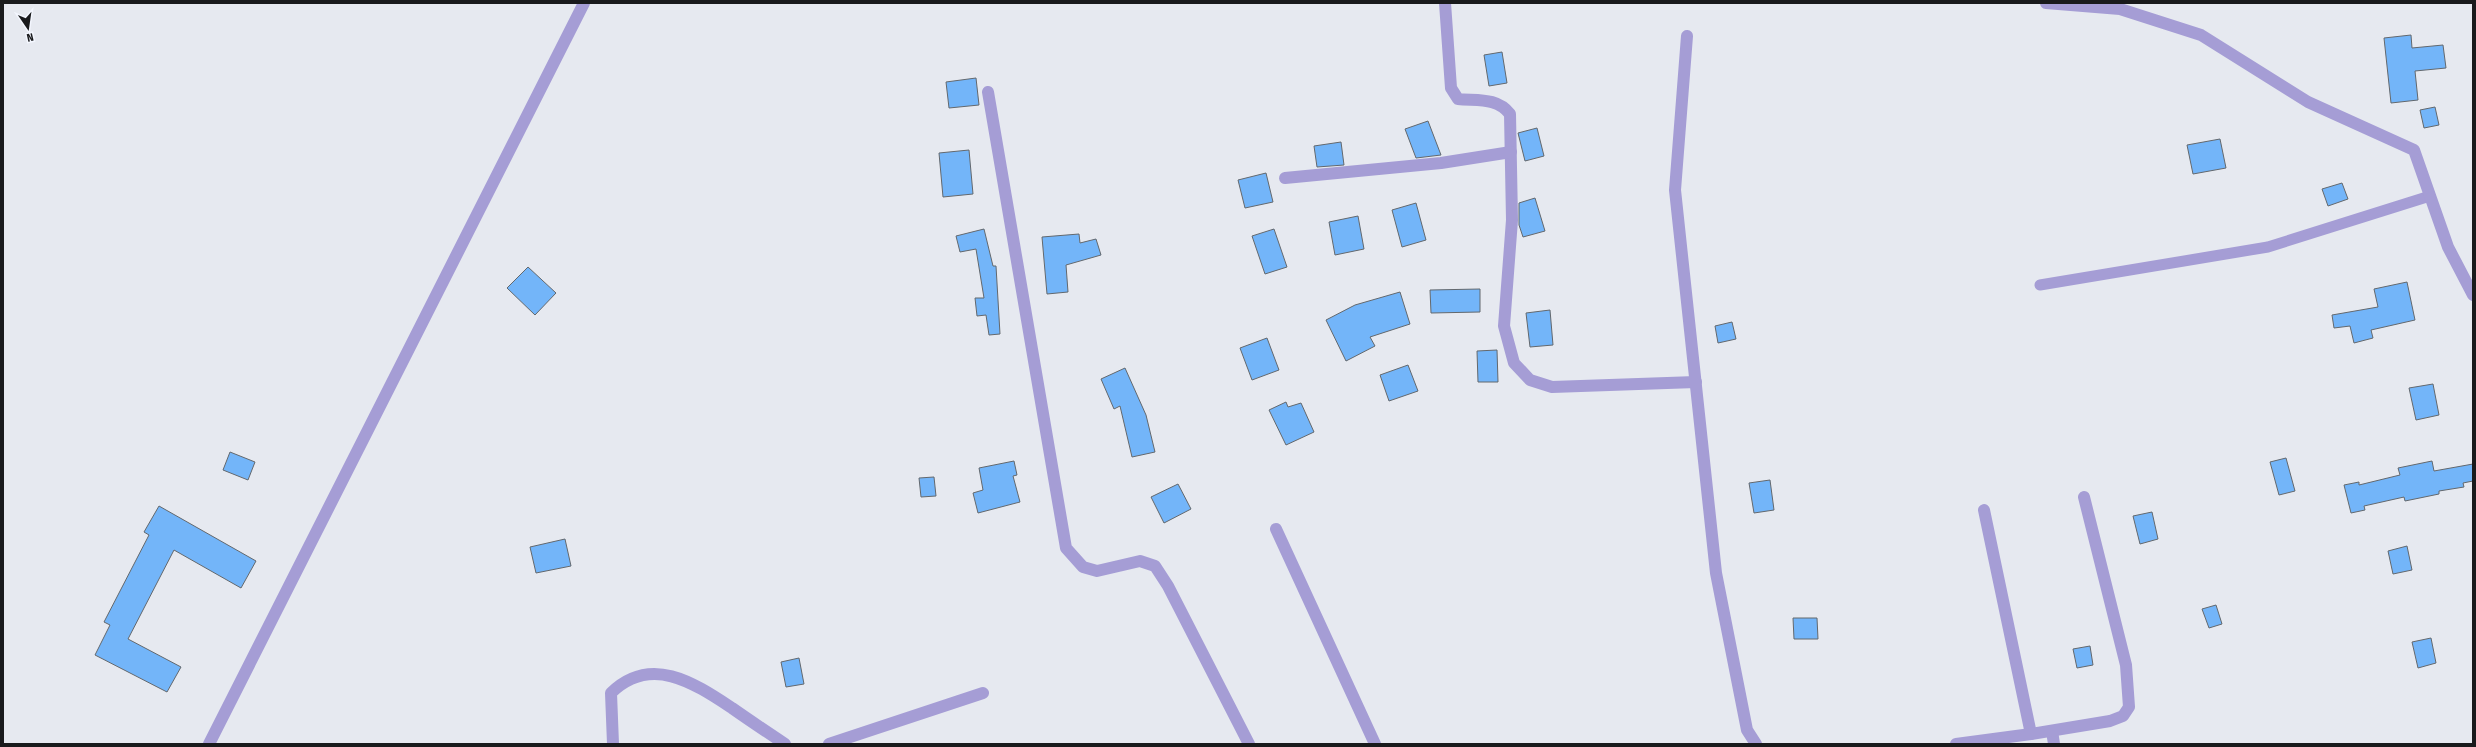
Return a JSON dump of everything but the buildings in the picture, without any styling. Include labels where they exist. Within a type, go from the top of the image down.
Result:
[{"type":"street","points":[[209,744],[584,3]]},
{"type":"street","points":[[1445,3],[1451,88],[1458,99],[1488,100],[1504,106],[1510,114],[1512,220],[1504,326],[1514,363],[1530,380],[1552,388],[1696,382]]},
{"type":"street","points":[[2046,3],[2120,9],[2201,35],[2308,102],[2414,150],[2448,247],[2473,295]]},
{"type":"street","points":[[1687,36],[1675,190],[1716,573],[1747,730],[1756,744]]},
{"type":"street","points":[[988,92],[1066,548],[1083,567],[1097,571],[1140,562],[1155,566],[1168,586],[1249,744]]},
{"type":"street","points":[[1285,178],[1441,163],[1511,152]]},
{"type":"street","points":[[1956,744],[2052,731],[2110,721],[2123,716],[2129,708],[2126,665],[2084,497]]},
{"type":"street","points":[[1984,510],[2031,734]]},
{"type":"street","points":[[1276,529],[1375,744]]},
{"type":"street","points":[[613,744],[611,692],[622,682],[638,676],[661,674],[694,683],[785,744]]},
{"type":"street","points":[[829,744],[983,693]]},
{"type":"street","points":[[2052,731],[2054,744]]},
{"type":"lane","points":[[2040,285],[2268,246],[2430,196]]}]
